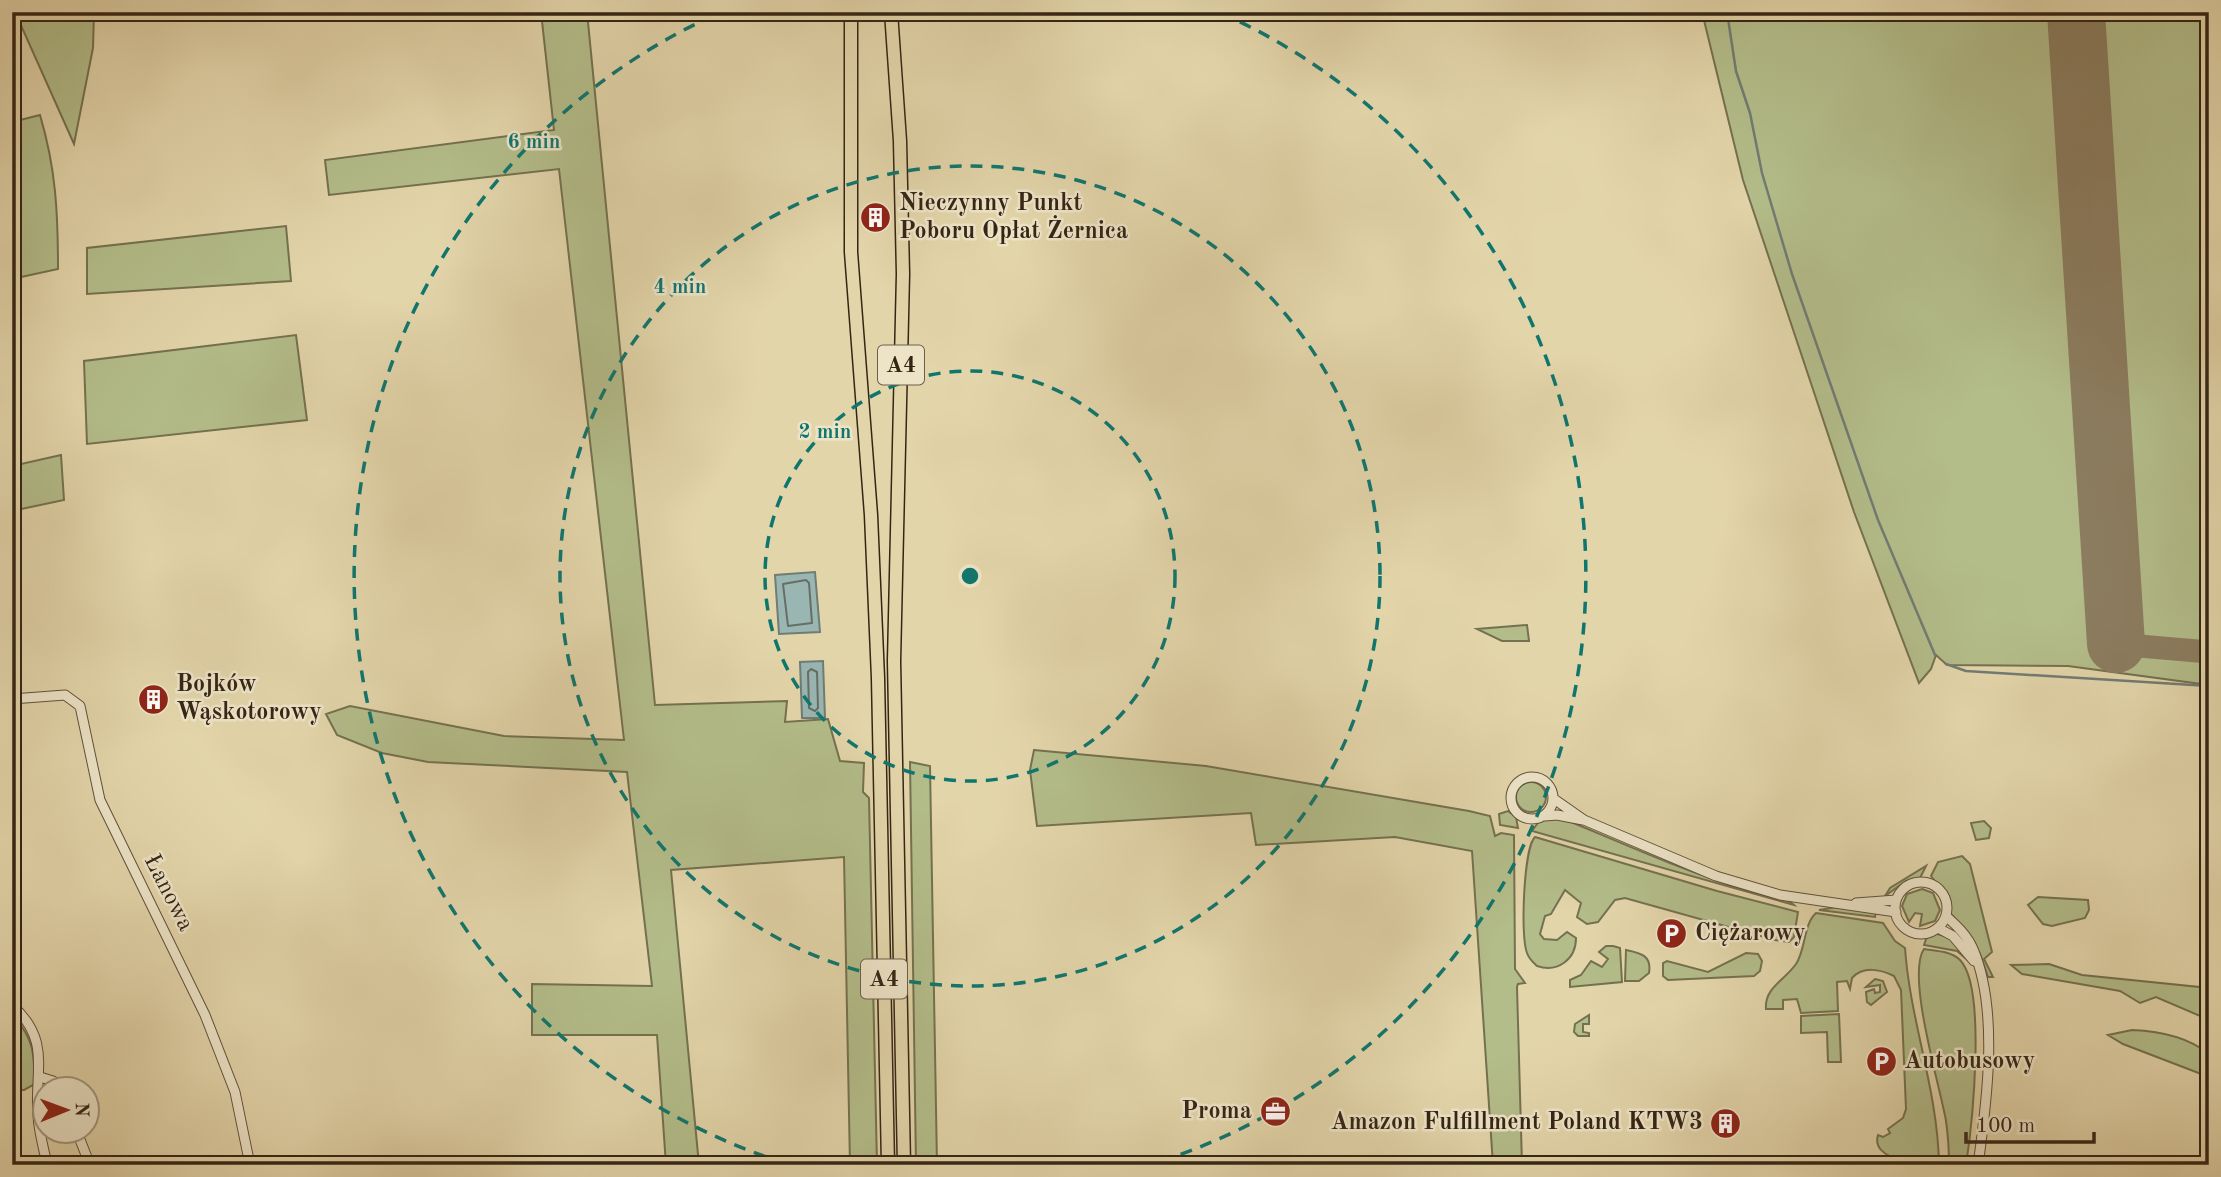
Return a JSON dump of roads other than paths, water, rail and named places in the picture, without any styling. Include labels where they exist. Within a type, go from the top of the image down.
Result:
[{"type":"highway","name":"A4","points":[[851,12],[851,252],[871,515],[888,1165]]},
{"type":"highway","name":"A4","points":[[891,12],[900,141],[903,274],[894,739],[904,1165]]},
{"type":"street","name":"Łanowa","points":[[12,699],[65,695],[80,706],[100,800],[205,1015],[235,1092],[250,1165]]},
{"type":"street","points":[[1584,820],[1554,799],[1550,786],[1540,778],[1528,777],[1513,787],[1510,799],[1518,814],[1528,820],[1557,815],[1584,820],[1749,887],[1780,895],[1896,912]]},
{"type":"street","points":[[1543,817],[1554,799]]},
{"type":"street","points":[[1924,882],[1933,884],[1945,897],[1946,916],[1938,928],[1928,933],[1912,932],[1900,923],[1896,900],[1908,886],[1924,882]]},
{"type":"street","points":[[1851,904],[1896,900]]},
{"type":"street","points":[[1946,916],[1968,938],[1980,968],[1985,992],[1986,1111],[1978,1165]]},
{"type":"street","points":[[1938,928],[1960,943],[1980,968]]},
{"type":"street","points":[[12,1004],[22,1013],[36,1038],[40,1051],[40,1076]]},
{"type":"street","points":[[43,1146],[47,1165]]},
{"type":"street","points":[[83,1146],[90,1165]]},
{"type":"water","points":[[815,572],[820,632],[779,634],[775,575]]},
{"type":"water","points":[[823,661],[825,718],[802,718],[800,662]]},
{"type":"waterway","points":[[1727,12],[1736,71],[1750,113],[1762,173],[1792,274],[1878,520],[1935,655]]},
{"type":"waterway","points":[[1946,664],[1966,671],[2209,686]]},
{"type":"place","name":"Nieczynny Punkt Poboru Opłat Żernica","points":[[876,218]]},
{"type":"place","name":"Bojków Wąskotorowy","points":[[153,699]]},
{"type":"place","name":"Ciężarowy","points":[[1672,934]]},
{"type":"place","name":"Autobusowy","points":[[1881,1062]]},
{"type":"place","name":"Proma","points":[[1275,1112]]},
{"type":"place","name":"Amazon Fulfillment Poland KTW3","points":[[1726,1123]]}]
